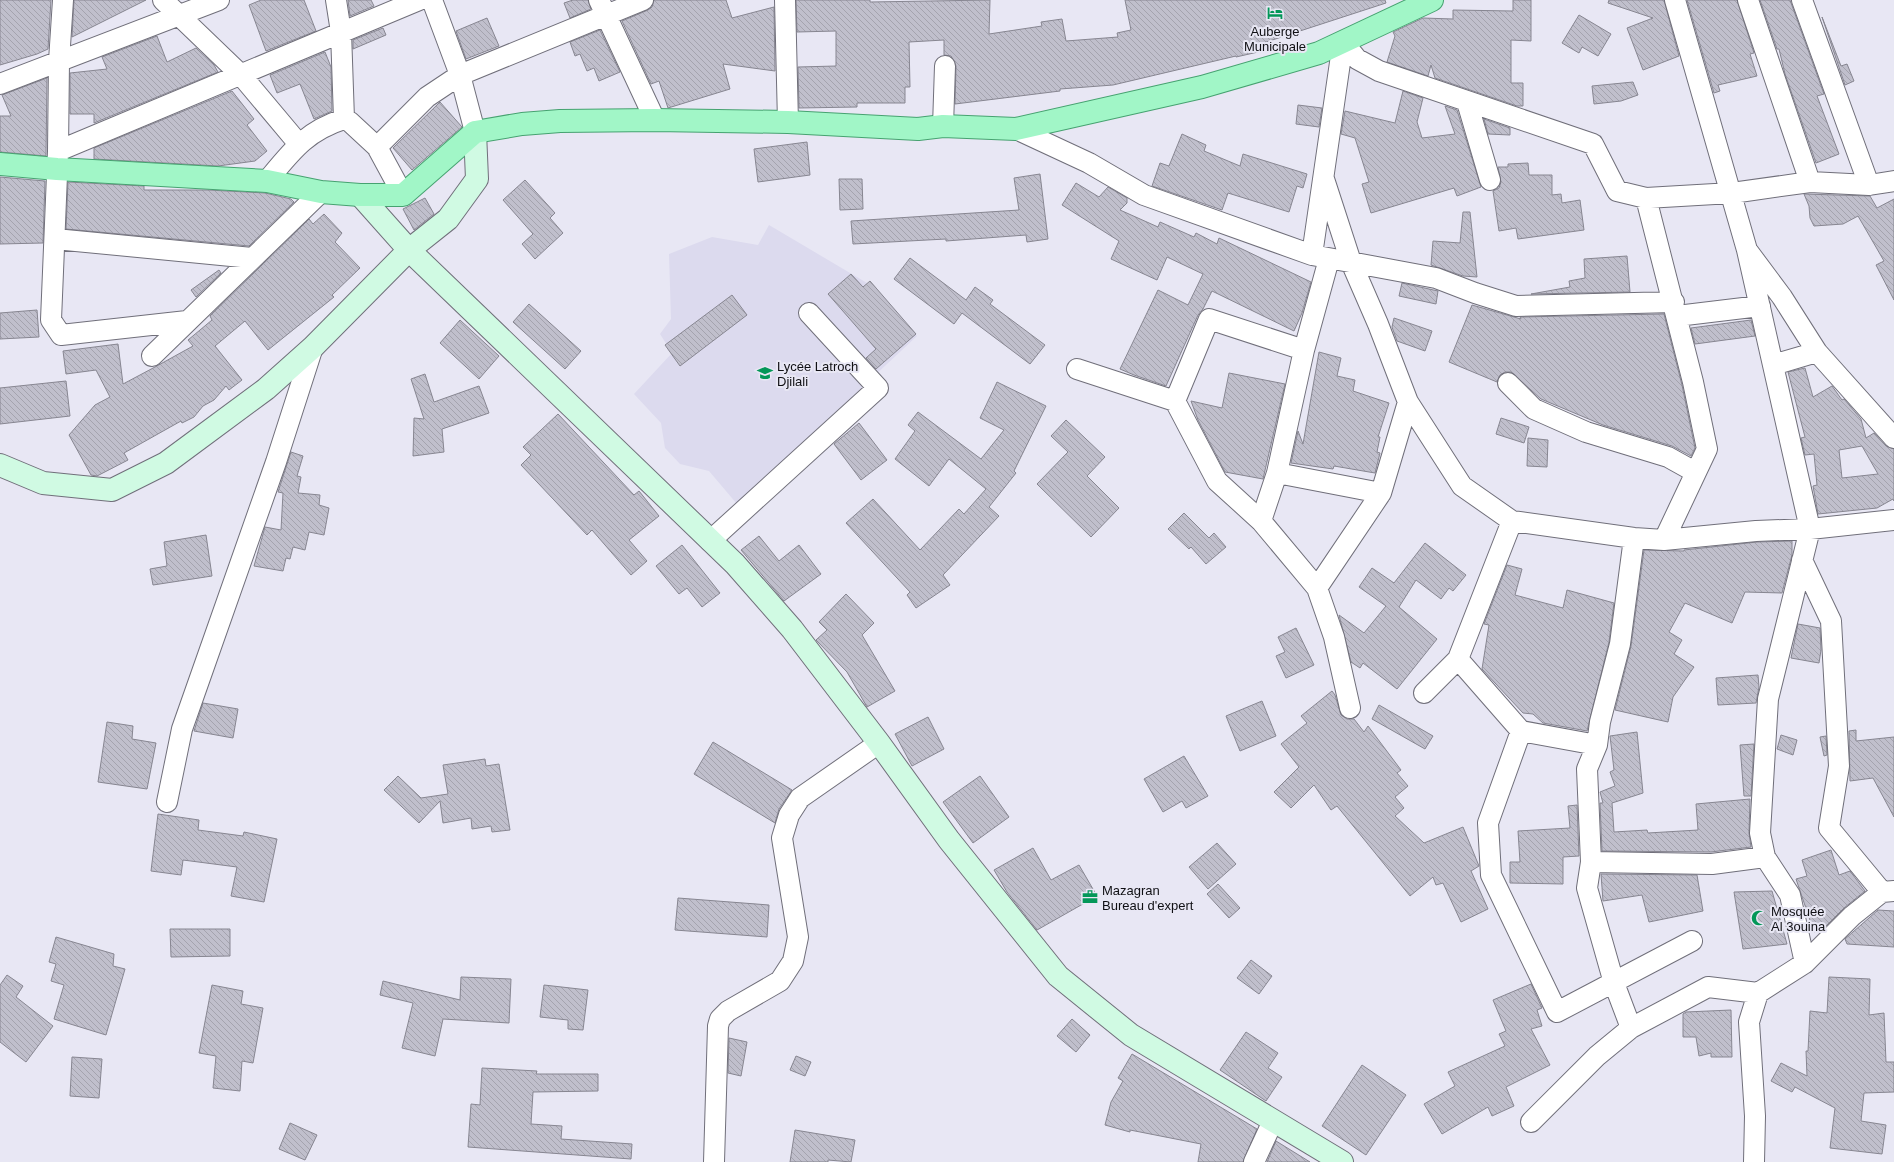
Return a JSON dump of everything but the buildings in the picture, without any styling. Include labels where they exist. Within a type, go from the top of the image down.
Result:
[{"type":"main road","points":[[0,164],[57,160],[267,180],[321,192],[360,195],[403,195],[475,132],[522,124],[560,121],[654,120],[788,122],[918,129],[943,126],[1016,129],[1202,87],[1319,53],[1432,0]]},
{"type":"main road","points":[[0,465],[43,483],[112,490],[166,463],[266,389],[313,347],[409,250],[448,219],[477,179],[475,132]]},
{"type":"main road","points":[[360,195],[409,250],[735,564],[792,630],[879,742],[949,840],[1058,976],[1131,1035],[1342,1162]]},
{"type":"street","points":[[63,0],[59,61],[55,239],[51,320],[61,335],[187,321]]},
{"type":"street","points":[[163,0],[240,75],[298,143]]},
{"type":"street","points":[[0,84],[220,0]]},
{"type":"street","points":[[336,0],[342,32],[344,119]]},
{"type":"street","points":[[57,160],[240,75],[419,0]]},
{"type":"street","points":[[432,0],[460,75],[475,132]]},
{"type":"street","points":[[377,147],[427,97],[460,75],[602,8],[643,0]]},
{"type":"street","points":[[785,0],[788,122]]},
{"type":"street","points":[[1675,0],[1732,193],[1747,250],[1810,529],[1768,699],[1760,833],[1765,857],[1790,895],[1805,963]]},
{"type":"street","points":[[1748,0],[1810,182]]},
{"type":"street","points":[[1802,0],[1869,185]]},
{"type":"street","points":[[602,8],[654,120]]},
{"type":"street","points":[[1343,42],[1357,58],[1379,71],[1593,144],[1617,190],[1646,198],[1732,193],[1810,182],[1869,185],[1894,181]]},
{"type":"street","points":[[1261,521],[1277,473],[1304,350],[1320,257],[1324,179],[1343,42]]},
{"type":"street","points":[[943,126],[945,66]]},
{"type":"street","points":[[1467,102],[1490,180]]},
{"type":"street","points":[[267,180],[298,143],[320,129],[344,119],[350,122],[377,147],[403,195]]},
{"type":"street","points":[[1016,129],[1089,163],[1144,195],[1320,257],[1436,278],[1475,293],[1516,306],[1675,309],[1760,306]]},
{"type":"street","points":[[1324,179],[1351,262],[1378,324],[1408,402],[1462,486],[1512,521],[1634,538],[1664,540],[1756,531],[1810,529],[1894,520]]},
{"type":"street","points":[[152,356],[321,192]]},
{"type":"street","points":[[1646,198],[1693,382],[1706,449],[1664,540]]},
{"type":"street","points":[[55,239],[252,258]]},
{"type":"street","points":[[1747,250],[1782,298],[1817,352],[1894,438]]},
{"type":"street","points":[[710,541],[878,388],[809,313]]},
{"type":"street","points":[[1175,401],[1209,319],[1304,350]]},
{"type":"street","points":[[167,802],[182,729],[276,462],[313,347]]},
{"type":"street","points":[[1774,365],[1817,352]]},
{"type":"street","points":[[1077,369],[1175,401],[1217,481],[1261,521],[1317,588],[1334,637],[1350,708]]},
{"type":"street","points":[[1508,383],[1534,409],[1586,432],[1668,457],[1695,472]]},
{"type":"street","points":[[1317,588],[1381,493],[1408,402]]},
{"type":"street","points":[[1277,473],[1381,493]]},
{"type":"street","points":[[1424,693],[1458,658],[1512,521]]},
{"type":"street","points":[[1632,1028],[1614,983],[1587,888],[1591,862],[1587,769],[1598,745],[1600,722],[1620,644],[1634,538]]},
{"type":"street","points":[[1531,1122],[1597,1056],[1632,1028],[1708,987],[1758,993],[1805,963],[1852,916],[1888,892],[1829,828],[1839,766],[1831,621],[1802,560]]},
{"type":"street","points":[[1458,658],[1521,731],[1598,745]]},
{"type":"street","points":[[1521,731],[1488,823],[1491,875],[1557,1012],[1692,941]]},
{"type":"street","points":[[714,1162],[718,1026],[720,1019],[728,1011],[780,981],[794,961],[798,937],[782,838],[789,815],[800,798],[879,742]]},
{"type":"street","points":[[1591,862],[1712,864],[1765,857]]},
{"type":"street","points":[[1754,1162],[1754,1116],[1749,1022],[1758,993]]},
{"type":"street","points":[[1254,1162],[1273,1121]]},
{"type":"shaded area","name":"Lycée Latroch Djilali","points":[[769,225],[867,283],[917,336],[737,504],[709,471],[680,464],[665,448],[661,423],[634,394],[672,353],[660,334],[671,319],[669,254],[712,237],[758,245]]},
{"type":"place","name":"Auberge Municipale","points":[[1275,13]]},
{"type":"place","name":"Lycée Latroch Djilali","points":[[765,373]]},
{"type":"place","name":"Mazagran Bureau d'expert","points":[[1090,897]]},
{"type":"place","name":"Mosquée Al 3ouina","points":[[1759,918]]}]
